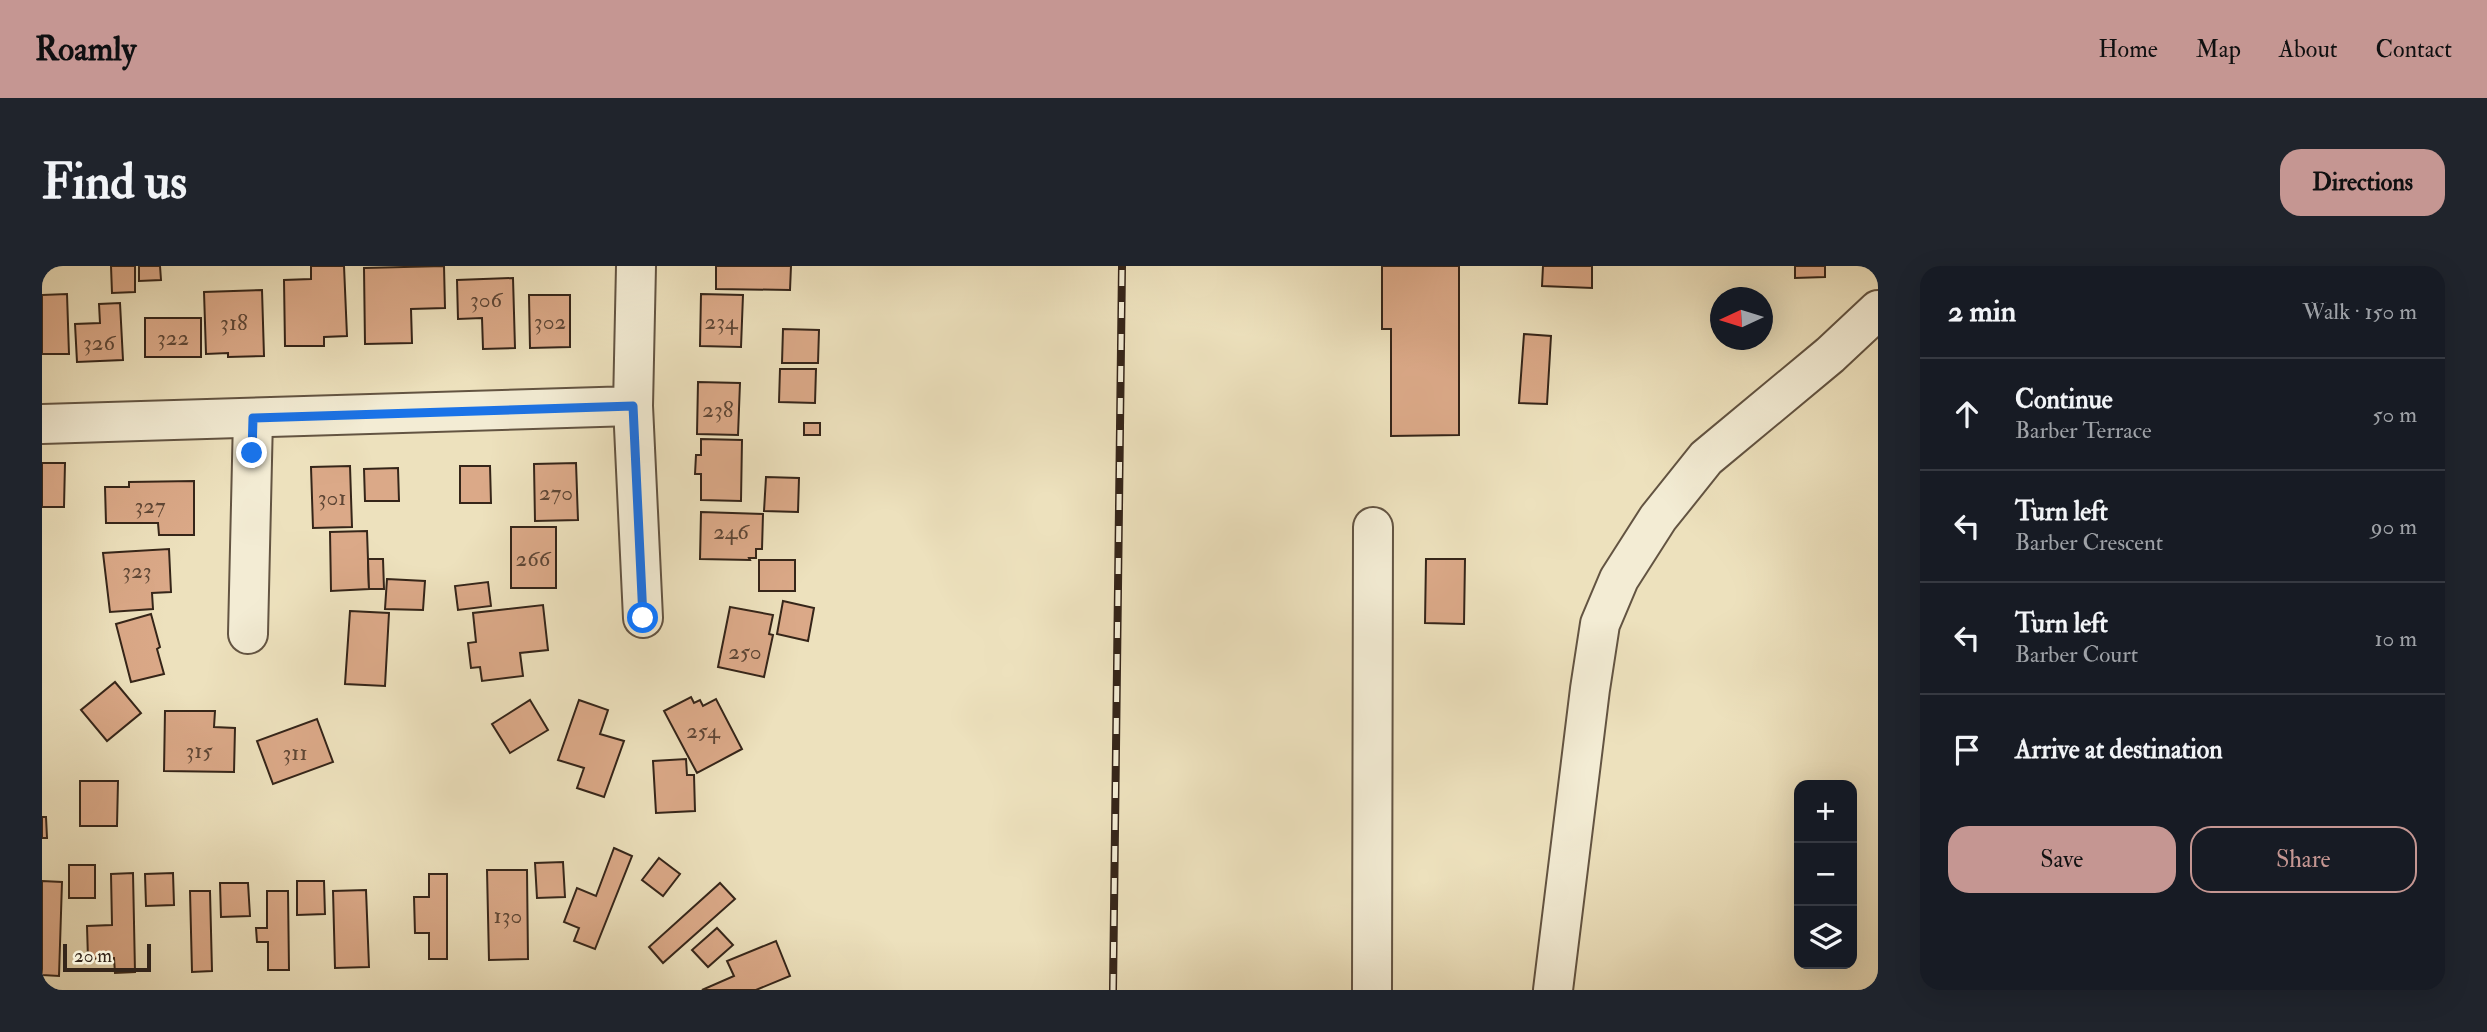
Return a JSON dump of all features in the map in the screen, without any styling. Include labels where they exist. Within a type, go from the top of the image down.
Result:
[{"type":"street","points":[[636,266],[633,406],[643,618]]},
{"type":"street","points":[[1553,990],[1600,624],[1619,579],[1658,519],[1706,458],[1830,355],[1878,310]]},
{"type":"street","points":[[42,424],[633,406]]},
{"type":"street","points":[[248,634],[253,418]]},
{"type":"street","points":[[1372,990],[1373,527]]},
{"type":"building","points":[[111,266],[135,266],[135,292],[112,293]]},
{"type":"building","points":[[139,266],[160,266],[161,280],[139,281]]},
{"type":"building","points":[[311,266],[344,266],[347,336],[324,337],[324,346],[285,346],[284,280],[311,279]]},
{"type":"building","points":[[444,266],[445,308],[411,309],[412,343],[365,344],[364,268]]},
{"type":"building","points":[[716,266],[791,266],[790,290],[716,289]]},
{"type":"building","points":[[1382,266],[1459,266],[1459,435],[1391,436],[1391,329],[1382,329]]},
{"type":"building","points":[[1543,266],[1592,266],[1592,288],[1542,286]]},
{"type":"building","points":[[1795,266],[1825,266],[1825,277],[1795,278]]},
{"type":"building","points":[[513,278],[515,348],[483,349],[482,318],[458,319],[457,280]]},
{"type":"building","points":[[262,290],[264,356],[228,357],[228,353],[206,354],[204,292]]},
{"type":"building","points":[[67,294],[69,354],[42,354],[42,295]]},
{"type":"building","points":[[701,294],[743,295],[741,347],[700,346]]},
{"type":"building","points":[[529,295],[570,295],[570,347],[530,348]]},
{"type":"building","points":[[120,303],[123,360],[77,362],[75,324],[100,323],[99,304]]},
{"type":"building","points":[[145,318],[201,318],[201,357],[145,357]]},
{"type":"building","points":[[783,329],[819,330],[818,363],[782,363]]},
{"type":"building","points":[[1524,334],[1551,336],[1547,404],[1519,403]]},
{"type":"building","points":[[780,369],[816,369],[815,403],[779,402]]},
{"type":"building","points":[[698,382],[740,383],[738,435],[697,434]]},
{"type":"building","points":[[804,423],[820,423],[820,435],[804,435]]},
{"type":"building","points":[[701,439],[742,440],[741,501],[701,500],[701,474],[695,474],[696,455],[701,455]]},
{"type":"building","points":[[42,463],[65,463],[64,507],[42,507]]},
{"type":"building","points":[[576,463],[578,520],[535,521],[534,464]]},
{"type":"building","points":[[350,466],[352,527],[313,528],[311,467]]},
{"type":"building","points":[[460,466],[490,466],[491,503],[460,503]]},
{"type":"building","points":[[398,468],[399,501],[365,501],[364,469]]},
{"type":"building","points":[[766,477],[799,478],[798,512],[764,511]]},
{"type":"building","points":[[194,481],[194,535],[159,535],[158,523],[106,523],[105,487],[129,487],[129,482]]},
{"type":"building","points":[[701,512],[763,514],[762,549],[756,549],[756,558],[700,559]]},
{"type":"building","points":[[511,527],[556,527],[556,588],[511,588]]},
{"type":"building","points":[[367,531],[369,589],[331,591],[330,532]]},
{"type":"building","points":[[169,549],[171,592],[152,593],[153,609],[110,612],[103,553]]},
{"type":"building","points":[[368,559],[383,559],[384,589],[369,589]]},
{"type":"building","points":[[1426,559],[1465,559],[1464,624],[1425,623]]},
{"type":"building","points":[[759,560],[795,560],[795,591],[759,591]]},
{"type":"building","points":[[387,579],[425,581],[423,610],[385,609]]},
{"type":"building","points":[[488,582],[491,606],[458,610],[455,586]]},
{"type":"building","points":[[783,601],[814,608],[808,641],[777,634]]},
{"type":"building","points":[[543,605],[548,650],[520,653],[523,676],[482,681],[480,667],[471,668],[468,643],[476,642],[473,613]]},
{"type":"building","points":[[730,607],[773,615],[769,634],[773,635],[764,677],[718,667]]},
{"type":"building","points":[[350,611],[389,613],[385,686],[345,684]]},
{"type":"building","points":[[151,614],[164,674],[131,682],[116,624]]},
{"type":"building","points":[[115,682],[141,713],[107,741],[81,710]]},
{"type":"building","points":[[691,697],[694,703],[700,700],[703,706],[716,699],[742,749],[697,773],[664,711]]},
{"type":"building","points":[[530,700],[548,730],[510,753],[492,724]]},
{"type":"building","points":[[579,700],[608,710],[600,734],[624,741],[604,797],[577,788],[584,768],[558,760]]},
{"type":"building","points":[[165,711],[215,711],[214,727],[235,728],[234,772],[164,771]]},
{"type":"building","points":[[317,719],[333,762],[273,784],[257,741]]},
{"type":"building","points":[[686,759],[687,775],[694,775],[695,811],[656,813],[653,761]]},
{"type":"building","points":[[80,781],[118,781],[117,826],[80,826]]},
{"type":"building","points":[[42,817],[46,817],[47,838],[42,838]]},
{"type":"building","points":[[614,848],[632,856],[595,949],[574,941],[579,928],[564,922],[577,888],[596,896]]},
{"type":"building","points":[[659,858],[680,874],[663,896],[642,880]]},
{"type":"building","points":[[563,862],[565,897],[537,898],[535,863]]},
{"type":"building","points":[[69,865],[95,865],[95,898],[69,898]]},
{"type":"building","points":[[487,870],[527,870],[528,959],[489,960]]},
{"type":"building","points":[[133,873],[135,972],[115,973],[114,958],[88,959],[87,926],[112,925],[111,874]]},
{"type":"building","points":[[173,873],[174,905],[146,906],[145,874]]},
{"type":"building","points":[[429,874],[447,874],[447,959],[429,959],[429,933],[415,933],[414,897],[429,897]]},
{"type":"building","points":[[42,881],[62,882],[59,976],[42,975]]},
{"type":"building","points":[[297,881],[324,881],[325,914],[297,915]]},
{"type":"building","points":[[220,883],[248,883],[250,916],[221,917]]},
{"type":"building","points":[[720,883],[735,899],[663,963],[649,947]]},
{"type":"building","points":[[366,890],[369,967],[335,968],[333,891]]},
{"type":"building","points":[[190,891],[210,891],[212,971],[192,972]]},
{"type":"building","points":[[267,891],[288,891],[289,970],[268,970],[268,942],[257,942],[256,928],[267,928]]},
{"type":"building","points":[[717,928],[733,945],[708,967],[692,950]]},
{"type":"building","points":[[776,941],[790,976],[756,990],[702,990],[734,976],[727,961]]},
{"type":"railway","points":[[1113,990],[1122,266]]},
{"type":"route","points":[[252,453],[253,418],[633,406],[643,618]]}]
